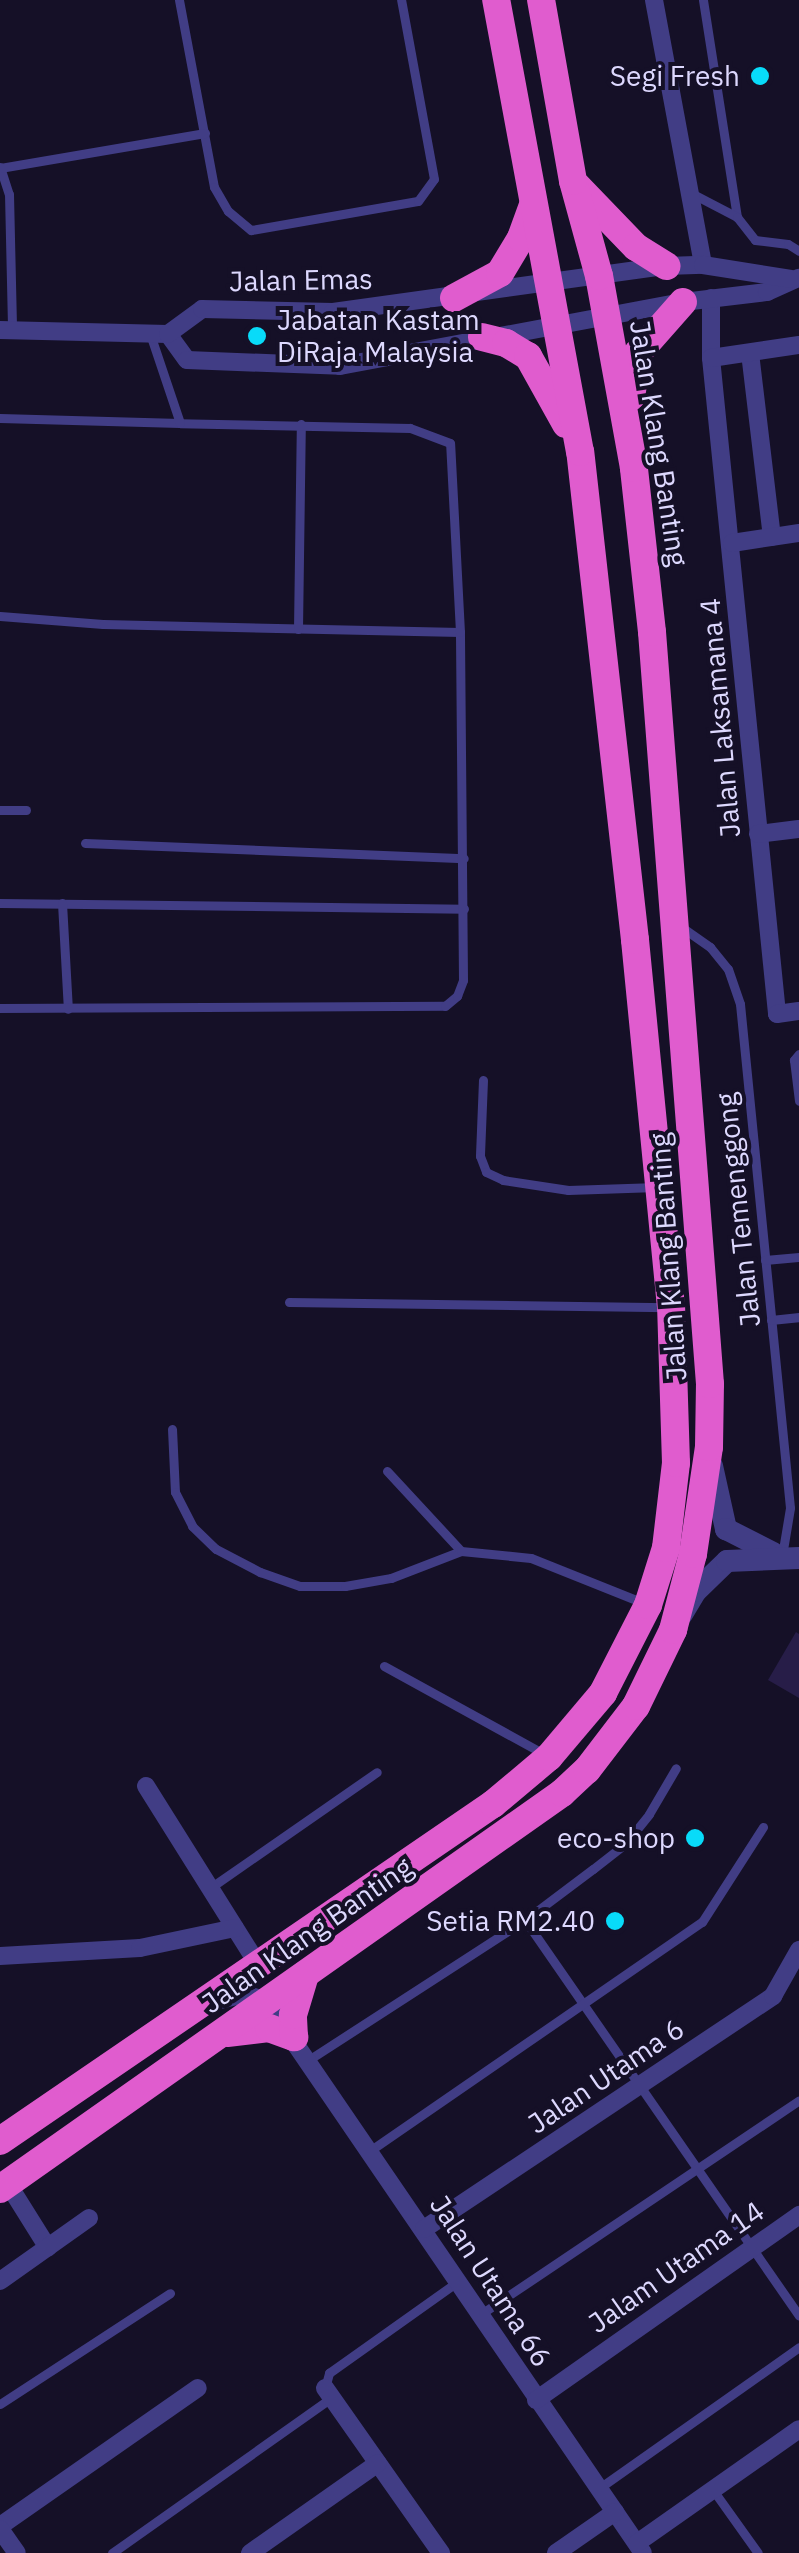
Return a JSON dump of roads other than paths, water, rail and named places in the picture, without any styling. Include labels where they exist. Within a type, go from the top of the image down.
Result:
[{"type":"highway","name":"Jalan Klang Banting","points":[[0,2141],[493,1804],[549,1757],[603,1693],[648,1605],[666,1548],[674,1482],[671,1307],[580,452],[496,0]]},
{"type":"highway","name":"Jalan Klang Banting","points":[[4,2186],[562,1793],[620,1732],[673,1630],[693,1554],[709,1448],[707,1324],[676,924],[634,468],[599,276],[573,181],[541,0]]},
{"type":"highway","points":[[573,181],[636,247],[666,266]]},
{"type":"highway","points":[[454,298],[500,273],[521,238],[534,203]]},
{"type":"highway","points":[[634,468],[632,368],[651,333],[683,302]]},
{"type":"highway","points":[[482,338],[506,343],[528,356],[580,452]]},
{"type":"highway","points":[[302,2048],[293,2014],[305,1974]]},
{"type":"highway","points":[[219,2034],[268,2028],[302,2048]]},
{"type":"street","points":[[654,0],[703,265]]},
{"type":"street","name":"Jalan Emas","points":[[159,334],[202,310],[333,312],[666,266],[703,265],[795,278]]},
{"type":"street","points":[[6,330],[159,334],[187,360],[340,366],[683,302],[767,292],[795,278]]},
{"type":"street","name":"Jalan Laksamana 4","points":[[711,298],[711,358],[776,1014],[799,1012]]},
{"type":"street","points":[[711,358],[799,345]]},
{"type":"street","points":[[750,353],[772,537]]},
{"type":"street","points":[[732,543],[799,532]]},
{"type":"street","points":[[758,834],[799,829]]},
{"type":"street","points":[[709,1448],[726,1529],[790,1557]]},
{"type":"street","points":[[673,1630],[696,1591],[728,1561],[790,1557]]},
{"type":"street","points":[[146,1786],[257,1963]]},
{"type":"street","points":[[0,1956],[140,1948],[235,1928]]},
{"type":"street","name":"Jalan Utama 6","points":[[424,2229],[773,1996],[799,1950]]},
{"type":"street","points":[[192,2008],[245,1994],[266,2001]]},
{"type":"street","name":"Jalan Utama 66","points":[[266,2001],[302,2048],[536,2400],[640,2548]]},
{"type":"street","points":[[4,2186],[48,2248]]},
{"type":"street","name":"Jalam Utama 14","points":[[536,2400],[799,2214]]},
{"type":"street","points":[[0,2281],[89,2218]]},
{"type":"street","points":[[17,2553],[0,2527],[198,2388]]},
{"type":"street","points":[[329,2393],[441,2553]]},
{"type":"street","points":[[640,2548],[713,2490],[796,2438]]},
{"type":"street","points":[[250,2553],[378,2463]]},
{"type":"street","points":[[556,2553],[615,2512]]},
{"type":"lane","points":[[179,0],[214,188],[228,211],[251,230],[418,201],[434,179],[401,0]]},
{"type":"lane","points":[[703,0],[737,217]]},
{"type":"lane","points":[[6,330],[9,194],[0,168],[205,133]]},
{"type":"lane","points":[[691,192],[737,217],[755,240],[788,244],[799,251]]},
{"type":"lane","points":[[159,334],[180,423]]},
{"type":"lane","points":[[0,418],[410,428],[450,443],[460,632],[464,858],[463,980],[457,996],[445,1006],[0,1008]]},
{"type":"lane","points":[[298,629],[300,424]]},
{"type":"lane","points":[[0,616],[103,624],[460,632]]},
{"type":"lane","points":[[0,810],[26,810]]},
{"type":"lane","points":[[85,843],[464,858]]},
{"type":"lane","points":[[0,902],[464,909]]},
{"type":"lane","points":[[62,902],[68,1009]]},
{"type":"lane","name":"Jalan Temenggong","points":[[676,924],[710,947],[728,969],[740,1004],[794,1509],[790,1557]]},
{"type":"lane","points":[[799,1054],[794,1060],[799,1101]]},
{"type":"lane","points":[[483,1080],[480,1156],[486,1172],[502,1180],[568,1190],[660,1187]]},
{"type":"lane","points":[[765,1260],[799,1257]]},
{"type":"lane","points":[[289,1302],[671,1307]]},
{"type":"lane","points":[[771,1320],[799,1317]]},
{"type":"lane","points":[[172,1429],[175,1492],[192,1526],[216,1549],[260,1572],[300,1586],[344,1586],[390,1578],[461,1551],[532,1558],[648,1605]]},
{"type":"lane","points":[[388,1471],[461,1551]]},
{"type":"lane","points":[[384,1666],[549,1757]]},
{"type":"lane","points":[[302,2048],[525,1920],[625,1844],[650,1814],[676,1768]]},
{"type":"lane","points":[[210,1888],[377,1772]]},
{"type":"lane","points":[[371,2150],[702,1922],[763,1826]]},
{"type":"lane","points":[[525,1920],[799,2315]]},
{"type":"lane","points":[[481,2314],[799,2100]]},
{"type":"lane","points":[[112,2553],[329,2393],[329,2373],[458,2281]]},
{"type":"lane","points":[[0,2404],[170,2294]]},
{"type":"lane","points":[[598,2489],[799,2348]]},
{"type":"lane","points":[[713,2490],[758,2553]]},
{"type":"place","name":"Segi Fresh","points":[[760,76]]},
{"type":"place","name":"Jabatan Kastam DiRaja Malaysia","points":[[257,336]]},
{"type":"place","name":"eco-shop","points":[[695,1838]]},
{"type":"place","name":"Setia RM2.40","points":[[615,1921]]}]
